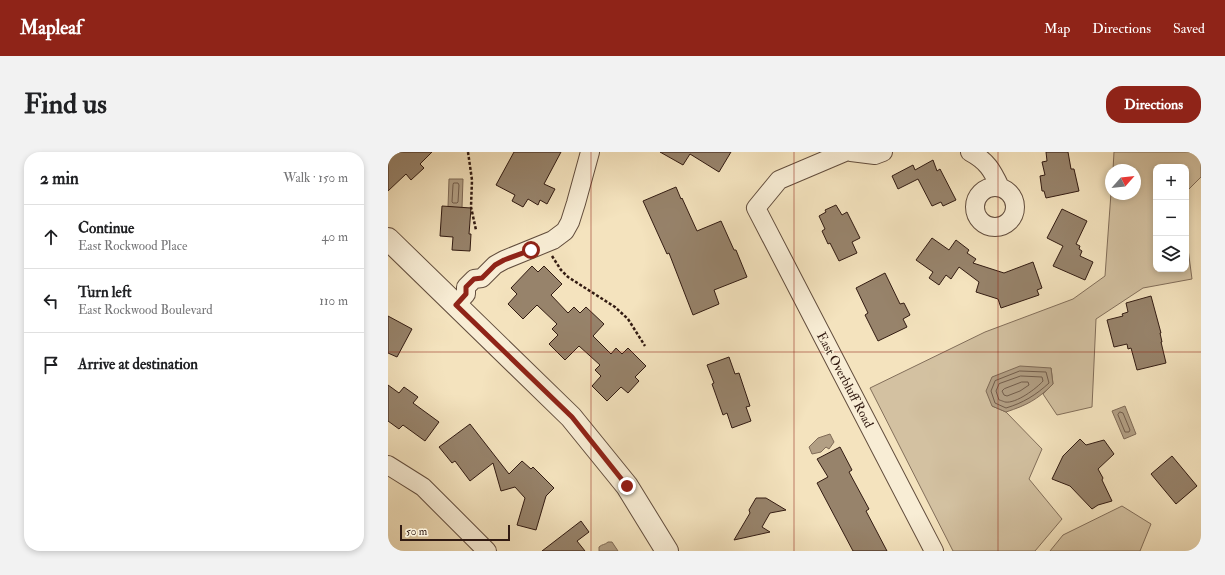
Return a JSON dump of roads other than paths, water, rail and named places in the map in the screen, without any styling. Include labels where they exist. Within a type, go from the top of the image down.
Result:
[{"type":"street","points":[[461,299],[473,294],[481,287],[482,278],[495,265],[554,240],[565,231],[570,222],[590,152]]},
{"type":"street","name":"East Overbluff Road","points":[[845,152],[780,180],[756,208],[934,551]]},
{"type":"street","points":[[851,152],[875,155],[883,152]]},
{"type":"street","points":[[970,152],[982,159],[994,174],[1000,187]]},
{"type":"street","points":[[388,239],[461,299],[572,417],[627,486],[667,551]]},
{"type":"street","points":[[388,465],[423,487],[487,551]]},
{"type":"water","points":[[449,179],[463,179],[462,208],[448,207]]},
{"type":"water","points":[[1020,366],[1051,368],[1053,384],[1037,398],[1006,412],[992,406],[986,391],[992,377]]},
{"type":"water","points":[[1125,406],[1136,434],[1124,439],[1112,411]]},
{"type":"water","points":[[830,434],[834,442],[829,449],[826,447],[821,452],[812,454],[809,447],[818,438]]},
{"type":"water","points":[[612,542],[618,551],[599,551],[599,547],[601,545]]}]
